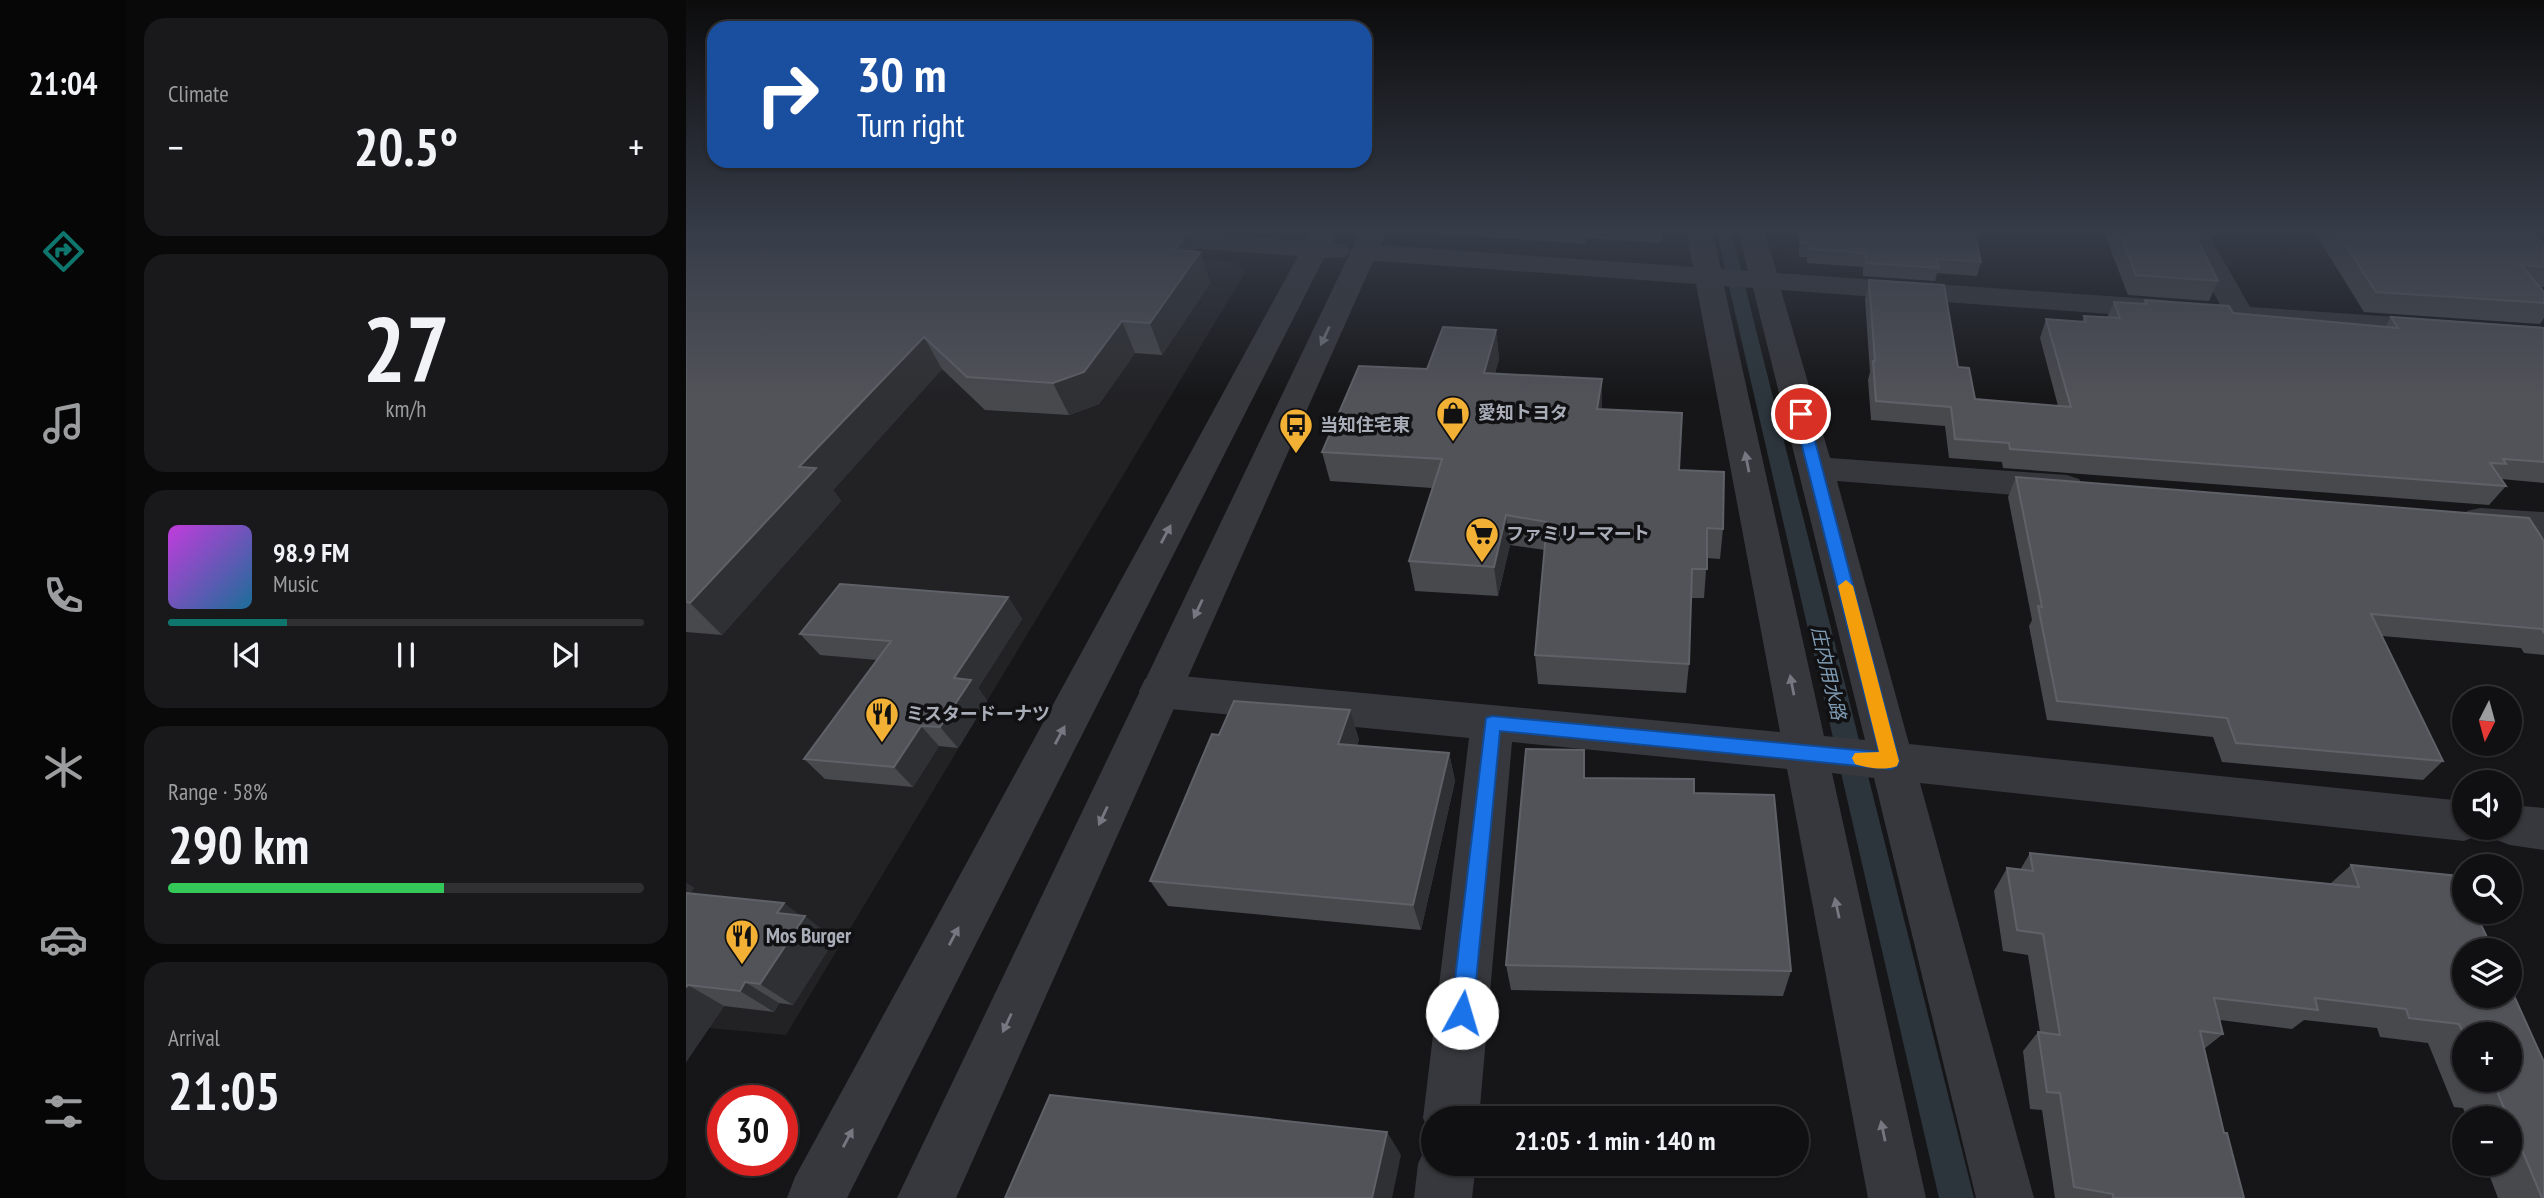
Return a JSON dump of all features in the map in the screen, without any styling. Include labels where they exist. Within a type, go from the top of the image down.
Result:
[{"type":"street","points":[[816,1198],[1296,286]]},
{"type":"street","points":[[926,1198],[1348,286]]},
{"type":"street","points":[[1739,286],[1849,757],[2005,1198]]},
{"type":"street","points":[[1740,286],[1816,468],[1897,1198]]},
{"type":"street","points":[[1835,286],[2544,336]]},
{"type":"street","points":[[2225,286],[2241,314]]},
{"type":"street","points":[[1816,468],[2104,490]]},
{"type":"street","points":[[2448,517],[2544,525]]},
{"type":"street","points":[[1160,691],[1849,757],[2452,820]]},
{"type":"street","points":[[1452,1106],[1492,723]]},
{"type":"street","points":[[2522,826],[2544,829]]},
{"type":"street","points":[[1443,1198],[1446,1176]]},
{"type":"shaded area","points":[[686,286],[1237,286],[786,1035],[686,1026]]},
{"type":"water","name":"庄内用水路","points":[[1729,286],[1745,286],[1974,1198],[1939,1198]]},
{"type":"building","points":[[686,286],[1176,286],[1150,323],[1122,321],[1084,372],[1053,383],[967,377],[924,337],[799,467],[816,468],[690,603],[686,602]]},
{"type":"building","points":[[1869,286],[1944,286],[1958,367],[1969,368],[1975,399],[2071,407],[2046,319],[2086,322],[2084,316],[2120,318],[2114,302],[2147,304],[2145,300],[2229,306],[2233,313],[2398,328],[2391,317],[2544,328],[2544,462],[2503,459],[2506,464],[2490,463],[2506,486],[2010,449],[2009,443],[1955,439],[1951,407],[1876,401]]},
{"type":"building","points":[[2372,286],[2539,286],[2544,292],[2544,303],[2376,292]]},
{"type":"building","points":[[1443,327],[1496,330],[1484,373],[1602,379],[1597,409],[1682,413],[1679,470],[1724,472],[1723,529],[1707,528],[1707,569],[1692,569],[1689,664],[1535,655],[1547,522],[1506,515],[1494,567],[1409,561],[1442,459],[1322,452],[1359,366],[1427,369]]},
{"type":"building","points":[[2016,477],[2529,518],[2544,541],[2544,633],[2542,629],[2371,614],[2443,761],[2236,743],[2227,718],[2057,701],[2038,606],[2042,607]]},
{"type":"building","points":[[840,584],[1008,597],[954,678],[971,680],[940,727],[921,726],[894,767],[804,759],[891,641],[800,634]]},
{"type":"building","points":[[1234,701],[1350,710],[1338,744],[1449,753],[1413,905],[1150,881],[1212,734],[1219,735]]},
{"type":"building","points":[[1526,749],[1584,750],[1584,778],[1694,779],[1694,793],[1774,795],[1791,971],[1506,965]]},
{"type":"building","points":[[2030,853],[2359,887],[2351,865],[2452,875],[2452,924],[2481,924],[2487,938],[2452,938],[2452,1008],[2520,1008],[2544,1062],[2544,1198],[2522,1150],[2522,1106],[2503,1106],[2497,1092],[2522,1092],[2522,1022],[2452,1023],[2409,1018],[2406,1009],[2315,998],[2318,1010],[2214,998],[2223,1034],[2200,1031],[2224,1133],[2227,1133],[2244,1198],[2113,1198],[2113,1194],[2074,1187],[2060,1093],[2047,1092],[2038,1032],[2060,1035],[2043,934],[2017,930],[2007,868],[2033,871]]},
{"type":"building","points":[[686,893],[784,903],[777,913],[805,916],[760,984],[745,982],[740,991],[688,985],[686,987]]},
{"type":"building","points":[[1050,1095],[1387,1132],[1372,1198],[1005,1198]]},
{"type":"slow traffic","points":[[1846,586],[1890,761],[1861,758]]},
{"type":"place","name":"愛知トヨタ","points":[[1453,443]]},
{"type":"place","name":"当知住宅東","points":[[1296,455]]},
{"type":"place","name":"ファミリーマート","points":[[1482,564]]},
{"type":"place","name":"ミスタードーナツ","points":[[882,744]]},
{"type":"place","name":"Mos Burger","points":[[742,966]]},
{"type":"route","points":[[1462,1013],[1492,723],[1890,761],[1801,414]]}]
